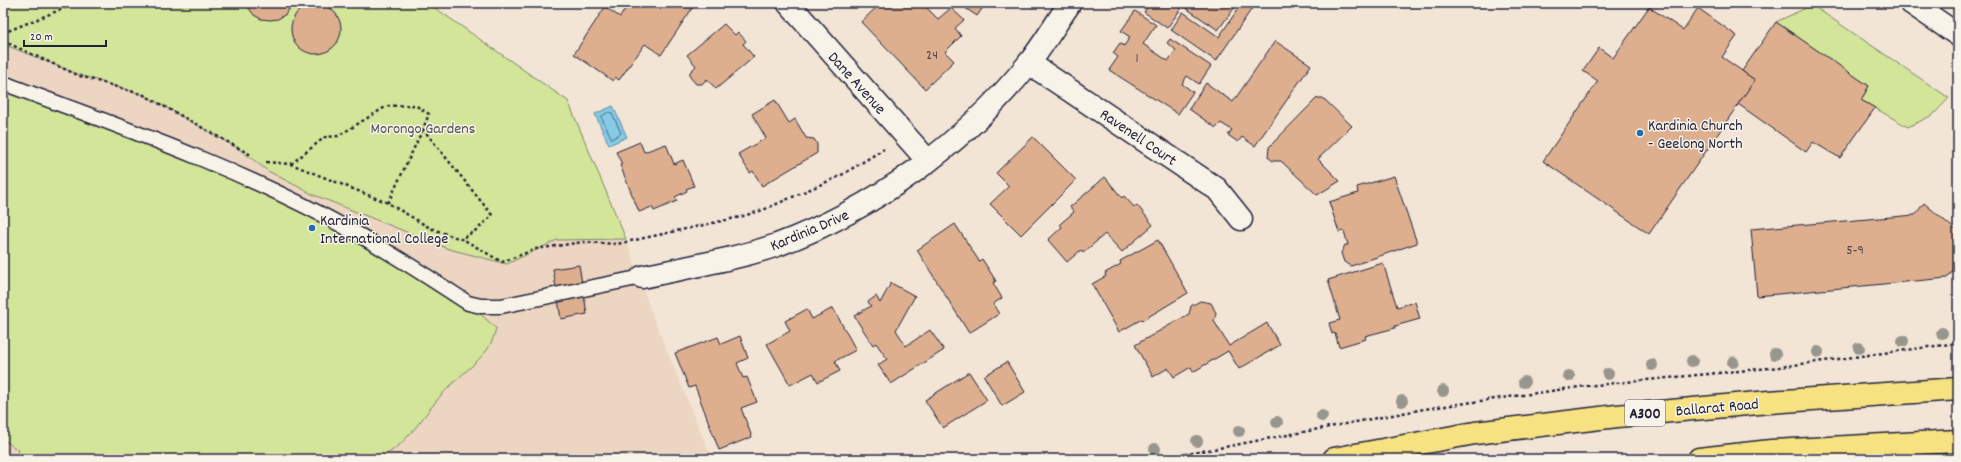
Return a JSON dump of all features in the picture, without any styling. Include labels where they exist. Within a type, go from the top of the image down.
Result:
[{"type":"highway","name":"Ballarat Road","points":[[1334,459],[1475,433],[1625,415],[1769,402],[1958,389]]},
{"type":"highway","points":[[1699,459],[1771,451],[1958,441]]},
{"type":"street","name":"Dane Avenue","points":[[788,3],[928,161]]},
{"type":"street","name":"Kardinia Drive","points":[[642,277],[736,257],[777,245],[844,216],[928,161],[991,106],[1029,63],[1070,3]]},
{"type":"street","points":[[1911,3],[1958,35]]},
{"type":"street","name":"Ravenell Court","points":[[1029,63],[1217,189],[1241,219]]},
{"type":"lane","name":"Kardinia Drive","points":[[3,83],[155,141],[261,185],[352,230],[468,303],[481,306],[500,306],[642,277]]},
{"type":"path","points":[[3,33],[76,3]]},
{"type":"path","points":[[3,41],[80,76],[144,95],[252,155]]},
{"type":"path","points":[[291,164],[325,137],[338,136],[387,106],[415,105],[429,114],[388,203]]},
{"type":"path","points":[[423,129],[492,215],[478,229],[461,239]]},
{"type":"path","points":[[264,162],[291,164],[388,203],[430,228],[461,239],[502,262],[543,248],[583,242],[617,244],[719,223],[763,210],[840,176],[884,149]]},
{"type":"path","points":[[1161,459],[1432,408],[1586,386],[1787,366],[1958,343]]},
{"type":"shaded area","name":"Kardinia International College","points":[[3,3],[428,3],[568,101],[627,242],[653,317],[712,459],[3,459]]},
{"type":"green space","name":"Morongo Gardens","points":[[3,3],[428,3],[568,101],[626,239],[557,240],[507,264],[449,249],[314,195],[268,171],[239,149],[144,95],[80,75],[3,44]]},
{"type":"green space","points":[[1812,5],[1949,98],[1933,115],[1908,127],[1861,100],[1869,86],[1776,22]]},
{"type":"green space","points":[[3,83],[261,185],[468,303],[496,328],[490,345],[478,360],[440,396],[416,427],[398,446],[376,459],[12,459],[19,451],[3,439]]},
{"type":"water","points":[[613,106],[627,137],[609,145],[595,114]]},
{"type":"building","points":[[245,3],[293,3],[286,14],[278,19],[270,20],[261,19],[254,15]]},
{"type":"building","points":[[629,3],[636,3],[639,6],[641,3],[688,3],[693,7],[661,55],[645,44],[619,80],[615,77],[613,81],[574,54],[605,7],[620,17]]},
{"type":"building","points":[[881,3],[922,3],[938,19],[951,8],[964,20],[955,28],[961,36],[945,52],[954,61],[925,89],[861,22]]},
{"type":"building","points":[[958,3],[986,3],[977,16]]},
{"type":"building","points":[[1150,3],[1238,3],[1218,30],[1183,6],[1167,28],[1144,12]]},
{"type":"building","points":[[1242,3],[1247,3],[1253,7],[1216,61],[1171,30],[1183,12],[1219,37]]},
{"type":"building","points":[[316,4],[330,8],[337,15],[341,29],[337,43],[330,50],[316,54],[302,50],[295,43],[291,29],[295,15],[302,8]]},
{"type":"building","name":"Kardinia Church - Geelong North","points":[[1649,7],[1683,30],[1698,8],[1737,36],[1722,57],[1755,80],[1649,234],[1543,161],[1598,81],[1583,71],[1599,48],[1613,58]]},
{"type":"building","points":[[1135,11],[1156,25],[1143,44],[1168,61],[1176,50],[1167,43],[1170,39],[1211,66],[1199,84],[1187,76],[1182,84],[1193,92],[1178,114],[1109,70],[1118,57],[1113,53],[1120,43],[1124,46],[1130,37],[1121,31]]},
{"type":"building","points":[[1776,22],[1869,86],[1861,100],[1875,108],[1840,158],[1813,142],[1806,152],[1738,104],[1755,80],[1742,71]]},
{"type":"building","points":[[724,24],[735,35],[738,32],[746,41],[743,44],[754,57],[716,89],[707,79],[702,84],[696,84],[690,77],[690,72],[696,66],[687,55]]},
{"type":"building","points":[[1275,41],[1311,65],[1255,146],[1242,137],[1238,142],[1228,135],[1232,130],[1221,123],[1216,128],[1189,109],[1206,83],[1233,102]]},
{"type":"building","points":[[1317,98],[1323,98],[1352,126],[1318,159],[1340,181],[1317,195],[1281,161],[1273,161],[1268,157],[1269,147]]},
{"type":"building","points":[[775,100],[789,123],[795,119],[806,138],[814,139],[817,144],[817,153],[762,186],[753,171],[750,173],[738,154],[766,138],[752,114]]},
{"type":"building","points":[[1033,137],[1076,180],[1021,235],[990,204],[1009,186],[996,173]]},
{"type":"building","points":[[640,142],[644,152],[666,144],[674,164],[683,160],[694,186],[686,189],[687,191],[675,197],[677,201],[654,211],[652,207],[639,212],[620,165],[622,164],[616,152]]},
{"type":"building","points":[[1394,176],[1417,243],[1351,266],[1344,262],[1341,253],[1345,245],[1348,245],[1344,231],[1339,232],[1329,202],[1358,193],[1357,187]]},
{"type":"building","points":[[1105,177],[1122,198],[1124,196],[1134,207],[1137,205],[1153,225],[1122,252],[1105,234],[1083,253],[1081,250],[1067,262],[1048,240],[1062,227],[1060,224],[1074,212],[1070,207]]},
{"type":"building","points":[[1924,203],[1958,232],[1958,265],[1947,278],[1757,296],[1751,229],[1915,215]]},
{"type":"building","points":[[955,224],[979,261],[982,259],[996,281],[993,283],[1002,298],[993,304],[999,314],[969,333],[917,250]]},
{"type":"building","points":[[1158,240],[1188,293],[1143,320],[1142,319],[1119,332],[1092,284],[1106,276],[1105,273],[1121,264],[1120,261]]},
{"type":"building","points":[[1383,263],[1397,307],[1415,302],[1420,319],[1395,326],[1395,328],[1365,336],[1366,339],[1339,347],[1335,333],[1332,334],[1329,323],[1340,320],[1328,280]]},
{"type":"building","points":[[579,265],[587,314],[561,319],[553,269]]},
{"type":"building","points":[[891,283],[915,296],[896,330],[906,346],[930,330],[944,350],[891,384],[878,365],[887,359],[876,343],[873,345],[854,316],[871,306],[868,302],[876,296],[880,303]]},
{"type":"building","points":[[1200,301],[1211,303],[1216,313],[1214,321],[1229,346],[1267,323],[1280,345],[1239,369],[1228,351],[1193,372],[1191,367],[1174,377],[1168,368],[1153,377],[1135,345],[1189,314],[1191,306]]},
{"type":"building","points":[[833,308],[856,350],[835,361],[840,371],[818,382],[813,373],[790,385],[767,344],[790,331],[785,321],[807,309],[812,319]]},
{"type":"building","points":[[740,336],[748,358],[737,363],[743,378],[747,377],[757,402],[741,408],[752,437],[719,450],[695,386],[689,388],[675,353],[718,337],[721,344]]},
{"type":"building","points":[[1007,362],[1025,392],[1002,406],[984,376]]},
{"type":"building","points":[[969,372],[987,400],[943,428],[925,400]]},
{"type":"place","name":"Kardinia Church - Geelong North","points":[[1640,133]]},
{"type":"place","name":"Kardinia International College","points":[[312,228]]}]
